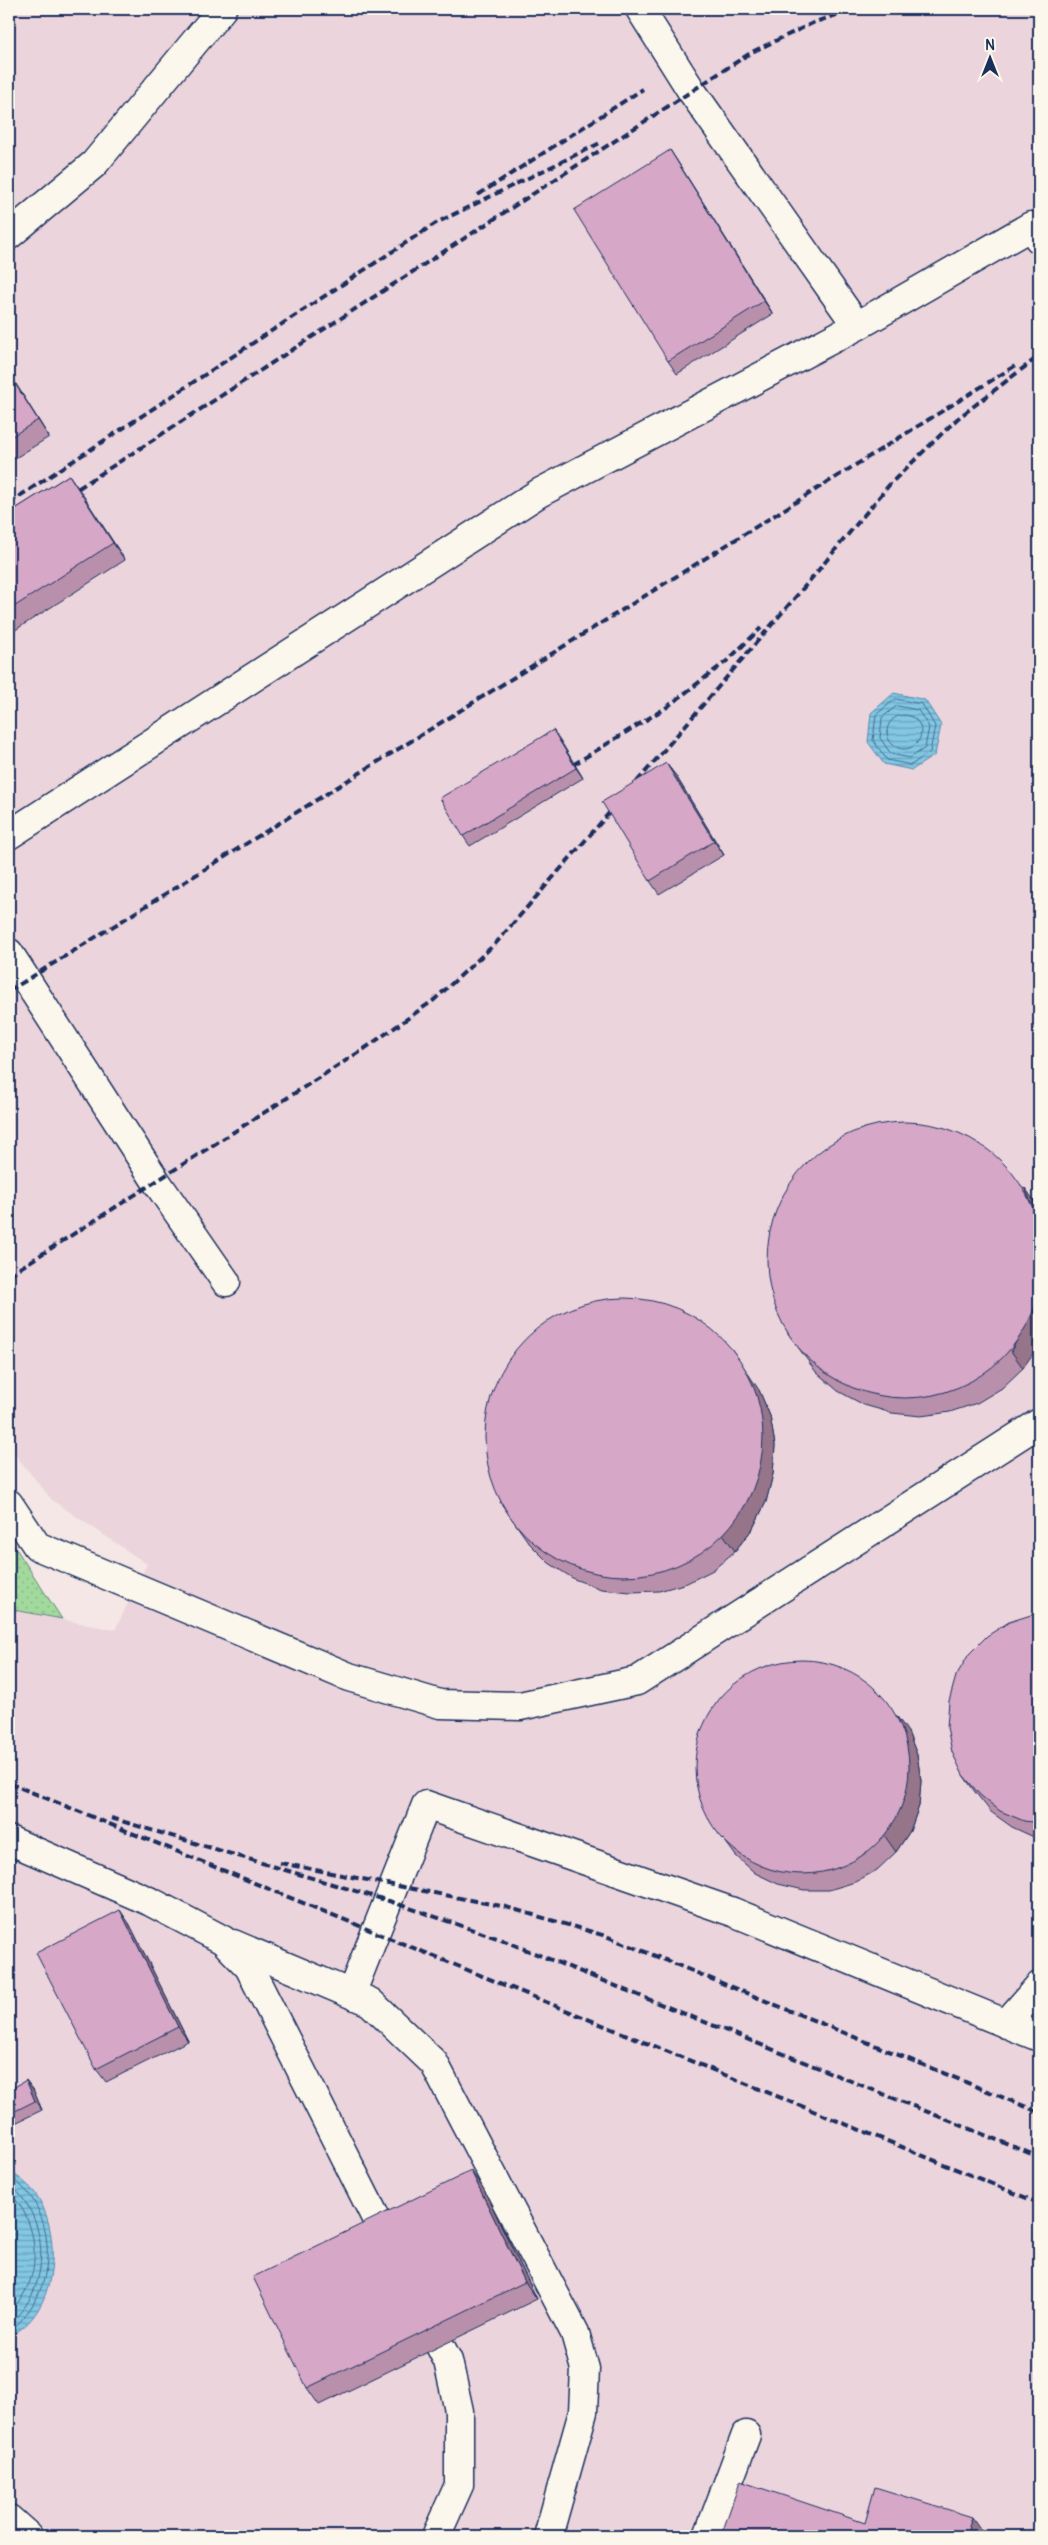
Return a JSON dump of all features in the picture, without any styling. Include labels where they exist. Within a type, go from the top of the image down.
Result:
[{"type":"lane","points":[[9,235],[94,164],[222,9]]},
{"type":"lane","points":[[640,9],[691,90],[857,326]]},
{"type":"lane","points":[[9,834],[539,493],[857,326],[1031,226],[1039,239]]},
{"type":"lane","points":[[9,953],[156,1181],[226,1282]]},
{"type":"lane","points":[[9,1504],[37,1546],[349,1677],[440,1704],[520,1706],[637,1681],[1039,1423]]},
{"type":"lane","points":[[351,1994],[426,1804],[733,1912],[1039,2037]]},
{"type":"lane","points":[[9,1840],[151,1902],[223,1940],[370,2002],[434,2063],[575,2333],[585,2369],[583,2412],[548,2536]]},
{"type":"lane","points":[[223,1940],[249,1967],[254,1976],[448,2362],[459,2411],[459,2484],[436,2536]]},
{"type":"lane","points":[[1006,2024],[1039,1986]]},
{"type":"lane","points":[[708,2536],[746,2436]]},
{"type":"lane","points":[[9,2520],[28,2536]]},
{"type":"shaded area","points":[[9,9],[1039,9],[1039,2536],[9,2536],[9,1609],[115,1630],[147,1564],[52,1500],[9,1447]]},
{"type":"green space","points":[[9,1538],[62,1619],[9,1609]]},
{"type":"water","points":[[894,693],[925,700],[941,725],[935,755],[912,770],[884,764],[868,742],[871,713]]},
{"type":"water","points":[[9,2170],[28,2185],[37,2196],[45,2213],[50,2232],[52,2252],[51,2273],[46,2293],[37,2311],[25,2326],[9,2336]]},
{"type":"building","points":[[670,150],[764,301],[668,361],[574,210]]},
{"type":"building","points":[[9,374],[38,420],[9,438]]},
{"type":"building","points":[[69,475],[113,543],[9,610],[9,513]]},
{"type":"building","points":[[553,730],[576,768],[463,836],[440,798]]},
{"type":"building","points":[[666,763],[714,841],[650,881],[602,802]]},
{"type":"building","points":[[919,1122],[958,1132],[970,1138],[993,1153],[1012,1172],[1033,1207],[1041,1233],[1043,1260],[1041,1287],[1033,1313],[1020,1337],[1003,1358],[982,1375],[958,1388],[919,1398],[891,1398],[852,1388],[840,1382],[817,1367],[798,1348],[777,1313],[769,1287],[767,1246],[777,1207],[783,1195],[798,1172],[817,1153],[852,1132],[878,1124]]},
{"type":"building","points":[[624,1298],[651,1301],[677,1309],[701,1322],[722,1339],[739,1360],[752,1384],[760,1410],[763,1437],[760,1464],[752,1490],[739,1514],[722,1535],[701,1552],[677,1565],[651,1573],[624,1576],[597,1573],[571,1565],[547,1552],[526,1535],[509,1514],[496,1490],[488,1464],[485,1437],[488,1410],[496,1384],[509,1360],[526,1339],[547,1322],[571,1309],[597,1301]]},
{"type":"building","points":[[1039,1614],[1039,1823],[1024,1821],[1000,1811],[980,1795],[963,1775],[952,1752],[947,1727],[949,1701],[956,1676],[969,1654],[987,1636],[1009,1622]]},
{"type":"building","points":[[802,1660],[833,1665],[852,1673],[870,1685],[884,1699],[896,1717],[904,1736],[909,1767],[904,1798],[896,1817],[884,1835],[870,1849],[852,1861],[833,1869],[802,1874],[771,1869],[752,1861],[734,1849],[720,1835],[708,1817],[700,1798],[695,1767],[700,1736],[708,1717],[720,1699],[734,1685],[752,1673],[771,1665]]},
{"type":"building","points":[[120,1910],[178,2027],[96,2069],[36,1953]]},
{"type":"building","points":[[9,2080],[13,2088],[26,2080],[35,2101],[9,2114]]},
{"type":"building","points":[[471,2171],[525,2282],[307,2388],[253,2277]]},
{"type":"building","points":[[740,2481],[865,2523],[875,2487],[972,2517],[966,2536],[721,2536]]},
{"type":"railway","points":[[68,495],[752,52],[815,22],[855,9]]},
{"type":"railway","points":[[478,195],[643,89]]},
{"type":"railway","points":[[9,503],[436,223],[602,142]]},
{"type":"railway","points":[[629,791],[890,484],[957,419],[1039,356]]},
{"type":"railway","points":[[9,991],[1018,364]]},
{"type":"railway","points":[[563,771],[667,707],[728,660],[761,628]]},
{"type":"railway","points":[[9,1275],[364,1049],[434,1000],[496,943],[617,804]]},
{"type":"railway","points":[[9,1783],[1039,2203]]},
{"type":"railway","points":[[111,1818],[389,1901],[497,1938],[1039,2157]]},
{"type":"railway","points":[[280,1863],[506,1907],[606,1936],[1039,2112]]}]
